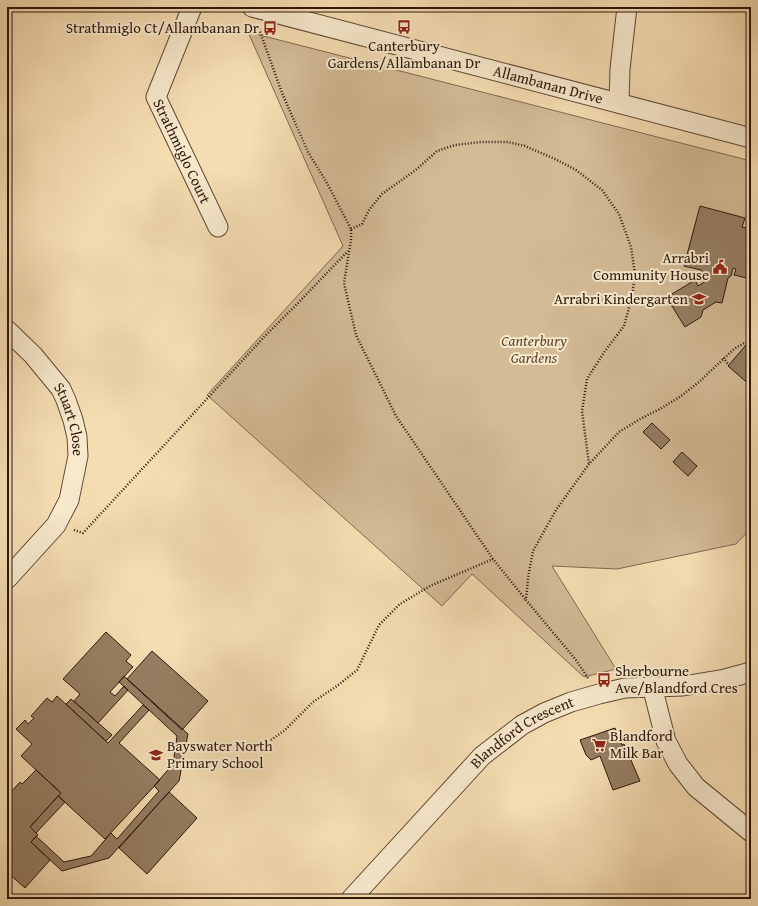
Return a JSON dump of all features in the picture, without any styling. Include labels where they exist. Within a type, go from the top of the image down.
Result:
[{"type":"street","name":"Strathmiglo Court","points":[[192,7],[156,97],[218,227]]},
{"type":"street","points":[[619,103],[620,69],[627,7]]},
{"type":"street","name":"Allambanan Drive","points":[[254,13],[619,103],[751,138]]},
{"type":"street","name":"Stuart Close","points":[[7,330],[33,355],[61,389],[66,400],[77,437],[78,456],[69,500],[56,525],[7,579]]},
{"type":"street","name":"Blandford Crescent","points":[[351,899],[477,761],[500,741],[522,725],[544,713],[571,702],[599,694],[626,688],[683,686],[726,679],[751,672]]},
{"type":"street","points":[[652,686],[666,742],[678,764],[696,787],[751,832]]},
{"type":"path","points":[[254,13],[282,92],[305,145],[351,229],[351,240],[344,283],[356,335],[396,416],[494,559],[576,660],[599,694]]},
{"type":"path","points":[[351,229],[362,224],[369,210],[382,194],[417,169],[437,151],[455,145],[481,142],[508,142],[525,146],[576,170],[602,190],[619,214],[631,247],[635,274],[632,297],[624,326],[605,351],[587,379],[582,411],[589,464]]},
{"type":"path","points":[[56,525],[83,533],[265,336],[349,250]]},
{"type":"path","points":[[526,600],[533,551],[556,510],[589,464],[619,432],[640,418],[660,409],[681,396],[699,382],[723,358],[744,343],[751,343]]},
{"type":"path","points":[[723,358],[729,365]]},
{"type":"path","points":[[271,740],[285,730],[313,702],[337,686],[356,670],[379,625],[400,604],[430,586],[494,559]]},
{"type":"green space","name":"Canterbury Gardens","points":[[248,32],[751,161],[751,528],[736,544],[617,569],[552,566],[616,669],[584,677],[472,574],[442,606],[207,395],[343,246]]},
{"type":"building","name":"Arrabri Community House","points":[[700,206],[745,218],[742,227],[751,229],[751,279],[734,275],[736,269],[733,268],[731,276],[728,278],[722,303],[716,302],[703,310],[701,317],[685,327],[670,303],[675,300],[672,294],[695,280],[698,286],[706,281],[707,277],[704,276],[701,270],[684,266]]},
{"type":"building","points":[[746,345],[751,350],[751,386],[728,366]]},
{"type":"building","points":[[652,423],[670,440],[661,449],[643,432]]},
{"type":"building","points":[[682,452],[697,466],[688,476],[673,462]]},
{"type":"building","points":[[106,632],[131,655],[126,661],[133,667],[110,692],[115,696],[124,686],[128,690],[98,723],[74,701],[80,694],[63,679]]},
{"type":"building","points":[[152,651],[208,701],[182,730],[127,679]]},
{"type":"building","points":[[124,676],[188,734],[179,781],[109,858],[62,871],[31,842],[36,836],[64,862],[91,856],[111,833],[117,839],[159,791],[154,786],[173,764],[177,736],[119,682]]},
{"type":"building","points":[[57,696],[108,743],[143,705],[149,710],[119,743],[160,780],[105,839],[58,796],[61,793],[21,756],[32,744],[16,729],[25,720],[28,724],[34,718],[31,716],[47,698],[52,702]]},
{"type":"building","points":[[71,699],[112,735],[106,741],[66,704]]},
{"type":"building","points":[[615,728],[622,745],[624,744],[640,781],[613,790],[600,756],[591,760],[586,755],[580,740]]},
{"type":"building","points":[[36,770],[61,793],[30,827],[38,835],[31,842],[50,860],[25,888],[7,872],[7,796],[20,782],[22,784]]},
{"type":"building","points":[[169,792],[197,818],[147,874],[119,848]]},
{"type":"building","points":[[58,796],[65,802],[36,833],[30,827]]},
{"type":"place","name":"Canterbury Gardens/Allambanan Dr","points":[[404,27]]},
{"type":"place","name":"Strathmiglo Ct/Allambanan Dr","points":[[270,28]]},
{"type":"place","name":"Arrabri Community House","points":[[720,267]]},
{"type":"place","name":"Arrabri Kindergarten","points":[[699,299]]},
{"type":"place","name":"Sherbourne Ave/Blandford Cres","points":[[604,680]]},
{"type":"place","name":"Blandford Milk Bar","points":[[599,745]]},
{"type":"place","name":"Bayswater North Primary School","points":[[156,755]]}]
